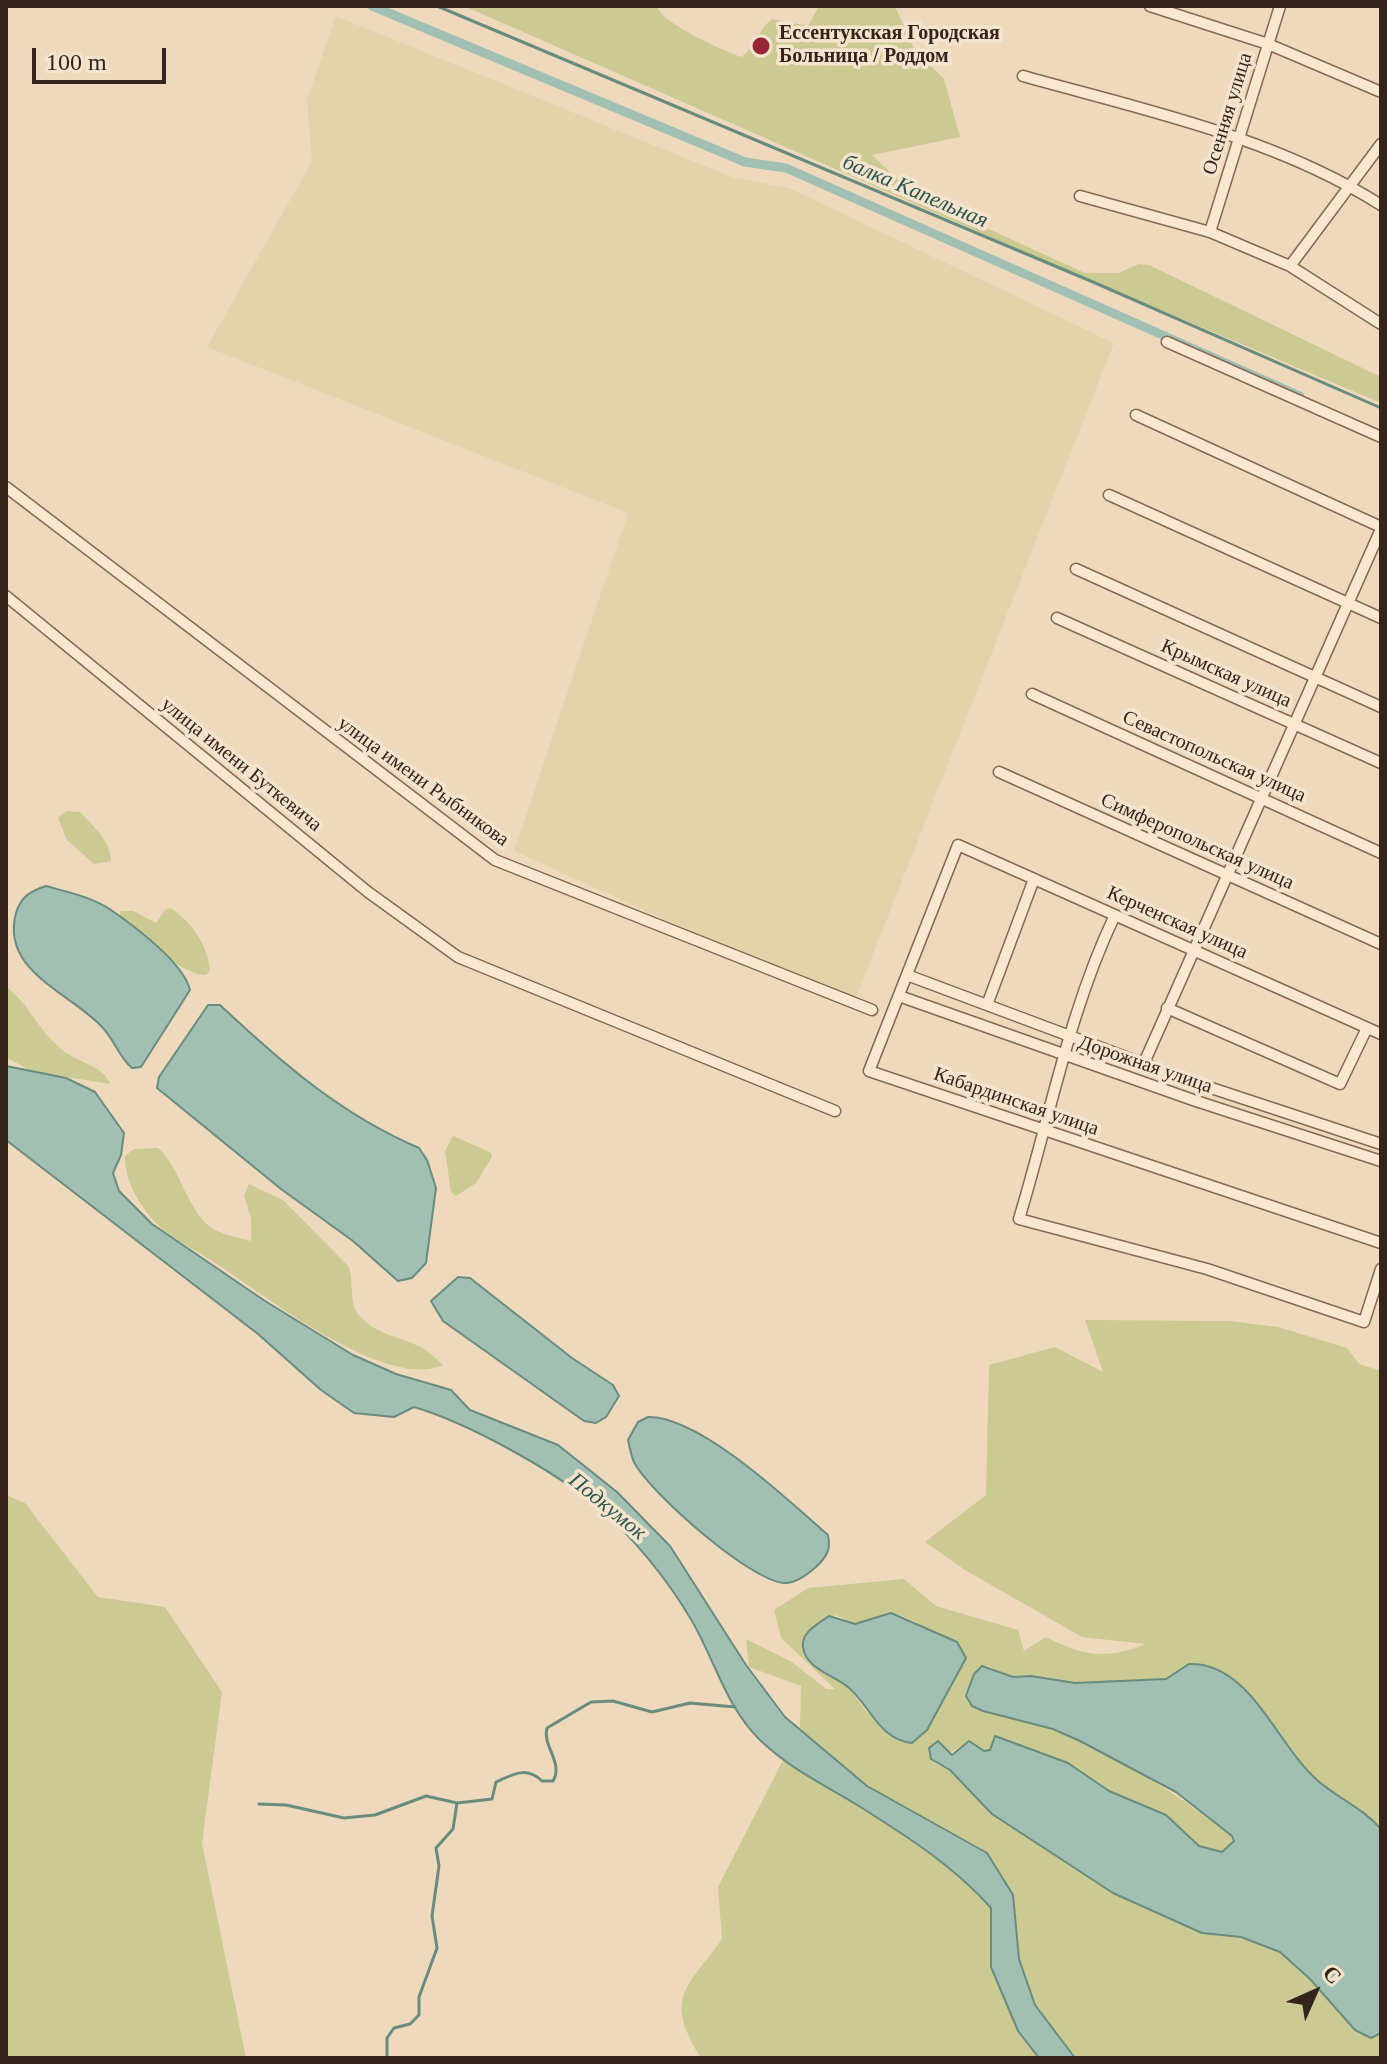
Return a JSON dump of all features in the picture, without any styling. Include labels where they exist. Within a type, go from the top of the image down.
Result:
[{"type":"street","points":[[1150,6],[1268,44],[1381,92]]},
{"type":"street","name":"Осенняя улица","points":[[1210,232],[1280,6]]},
{"type":"street","points":[[1023,76],[1240,138],[1351,186],[1381,205]]},
{"type":"street","points":[[1290,266],[1381,144]]},
{"type":"street","points":[[1080,196],[1210,232],[1290,266],[1381,324]]},
{"type":"street","points":[[1167,342],[1381,437]]},
{"type":"street","points":[[1136,415],[1381,528],[1259,797],[1144,1063]]},
{"type":"street","name":"улица имени Рыбникова","points":[[6,487],[495,860],[872,1010]]},
{"type":"street","points":[[1109,495],[1381,618]]},
{"type":"street","points":[[1076,569],[1381,707]]},
{"type":"street","name":"улица имени Буткевича","points":[[6,596],[368,892],[458,957],[835,1111]]},
{"type":"street","name":"Крымская улица","points":[[1057,618],[1381,763]]},
{"type":"street","name":"Севастопольская улица","points":[[1032,694],[1381,853]]},
{"type":"street","name":"Симферопольская улица","points":[[999,772],[1381,944]]},
{"type":"street","name":"Керченская улица","points":[[958,845],[1381,1034]]},
{"type":"street","name":"Кабардинская улица","points":[[958,845],[869,1071],[1381,1243]]},
{"type":"street","points":[[987,1005],[1034,879]]},
{"type":"street","points":[[1115,915],[1097,952],[1069,1035],[1019,1219],[1207,1269],[1364,1322],[1381,1269]]},
{"type":"street","name":"Дорожная улица","points":[[907,975],[1144,1063],[1381,1144]]},
{"type":"street","name":"Дорожная улица","points":[[899,996],[1063,1056],[1381,1161]]},
{"type":"street","points":[[1167,1008],[1340,1084],[1367,1028]]},
{"type":"shaded area","points":[[464,6],[657,6],[661,13],[681,28],[742,57],[772,19],[808,26],[819,6],[895,6],[915,51],[944,79],[960,137],[872,155],[914,195],[1085,273],[1118,273],[1139,264],[1149,265],[1381,377],[1381,403],[1052,264]]},
{"type":"shaded area","points":[[336,16],[732,177],[789,188],[1114,343],[853,1005],[514,851],[628,513],[207,347],[312,161],[307,99]]},
{"type":"shaded area","points":[[67,811],[80,812],[96,828],[105,840],[111,861],[94,864],[67,840],[58,818]]},
{"type":"shaded area","points":[[171,908],[186,921],[202,943],[210,970],[206,975],[173,962],[119,917],[121,911],[133,911],[156,923],[165,910]]},
{"type":"shaded area","points":[[6,986],[56,1045],[103,1073],[110,1084],[31,1071],[6,1057]]},
{"type":"shaded area","points":[[453,1136],[490,1152],[492,1157],[476,1183],[456,1196],[451,1192],[445,1151]]},
{"type":"shaded area","points":[[158,1148],[173,1167],[205,1223],[219,1232],[251,1241],[251,1218],[244,1196],[249,1184],[283,1200],[348,1266],[353,1303],[358,1314],[372,1327],[424,1349],[443,1365],[419,1369],[391,1365],[360,1353],[296,1318],[168,1234],[137,1198],[126,1165],[125,1156],[134,1149]]},
{"type":"shaded area","points":[[1085,1320],[1229,1321],[1278,1327],[1347,1348],[1359,1364],[1381,1371],[1381,1829],[1305,1769],[1242,1686],[1221,1673],[1189,1664],[1167,1679],[1075,1683],[1031,1676],[1013,1677],[988,1666],[974,1674],[994,1715],[1056,1731],[1150,1779],[1232,1836],[1234,1841],[1222,1852],[1199,1846],[1166,1815],[1109,1791],[1068,1763],[995,1736],[990,1750],[984,1751],[969,1741],[934,1763],[950,1770],[992,1814],[1202,1933],[1252,1941],[1280,1952],[1294,1962],[1348,2021],[1377,2037],[1381,2033],[1381,2058],[701,2058],[683,2021],[684,1994],[722,1939],[718,1887],[800,1727],[801,1686],[749,1667],[746,1639],[792,1662],[826,1689],[835,1689],[781,1638],[774,1610],[808,1588],[904,1579],[936,1606],[1018,1630],[1024,1651],[1046,1637],[1095,1654],[1119,1652],[1146,1644],[1082,1637],[965,1570],[925,1542],[986,1495],[989,1365],[1055,1347],[1103,1372]],"holes":[[[896,1614],[917,1623],[966,1658],[927,1730],[917,1740],[895,1739],[865,1710],[848,1686],[805,1655],[802,1644],[806,1634],[835,1615],[855,1624]]]},
{"type":"shaded area","points":[[6,1495],[25,1503],[98,1597],[165,1607],[222,1692],[202,1843],[246,2058],[6,2058]]},
{"type":"water","points":[[46,886],[104,905],[157,946],[186,979],[190,990],[141,1067],[132,1068],[103,1028],[42,980],[18,951],[14,933],[18,907],[27,895]]},
{"type":"water","points":[[208,1005],[220,1005],[289,1067],[338,1103],[419,1148],[427,1160],[436,1188],[426,1263],[412,1278],[398,1281],[353,1241],[281,1189],[157,1088],[159,1077]]},
{"type":"water","name":"Подкумок","points":[[6,1066],[66,1078],[95,1092],[124,1133],[121,1155],[113,1173],[119,1191],[152,1224],[265,1301],[353,1355],[396,1374],[451,1390],[470,1410],[558,1445],[617,1492],[670,1546],[746,1665],[785,1717],[867,1786],[987,1853],[1013,1895],[1019,1959],[1035,2005],[1075,2058],[1039,2058],[1018,2031],[991,1967],[991,1908],[962,1879],[930,1854],[797,1769],[761,1741],[730,1700],[700,1636],[672,1590],[636,1544],[609,1517],[533,1462],[459,1424],[414,1407],[394,1417],[354,1413],[321,1390],[258,1334],[6,1140]]},
{"type":"water","points":[[458,1277],[470,1278],[572,1358],[613,1385],[619,1396],[606,1417],[596,1423],[584,1421],[443,1321],[431,1301]]},
{"type":"water","points":[[648,1417],[669,1420],[693,1430],[768,1482],[828,1535],[829,1545],[823,1559],[801,1578],[784,1583],[748,1568],[703,1534],[661,1495],[634,1461],[628,1440],[638,1422]]},
{"type":"water","points":[[891,1613],[957,1642],[966,1658],[927,1730],[912,1743],[891,1736],[883,1729],[856,1694],[809,1661],[803,1647],[807,1633],[829,1616],[855,1624]]},
{"type":"water","points":[[1189,1664],[1210,1667],[1229,1676],[1260,1708],[1302,1765],[1381,1829],[1381,2033],[1371,2038],[1355,2030],[1310,1979],[1280,1952],[1241,1937],[1202,1933],[1113,1893],[992,1814],[950,1770],[931,1759],[929,1748],[938,1741],[952,1755],[969,1741],[984,1751],[990,1750],[995,1736],[1068,1763],[1109,1791],[1166,1815],[1199,1846],[1222,1852],[1234,1841],[1232,1836],[1176,1792],[1053,1729],[972,1706],[966,1696],[974,1674],[982,1666],[1013,1677],[1031,1676],[1075,1683],[1166,1679]]},
{"type":"waterway","points":[[372,6],[745,162],[786,168],[1300,396]]},
{"type":"waterway","name":"балка Капельная","points":[[437,6],[1093,282],[1381,408]]},
{"type":"waterway","points":[[259,1804],[286,1805],[344,1818],[375,1815],[426,1796],[457,1803],[492,1799],[496,1782],[514,1774],[531,1774],[542,1781],[553,1781],[556,1768],[547,1741],[547,1728],[591,1702],[613,1701],[652,1712],[690,1703],[735,1707]]},
{"type":"waterway","points":[[387,2058],[387,2038],[394,2028],[410,2024],[419,2015],[419,1997],[437,1948],[432,1916],[439,1866],[436,1848],[453,1829],[457,1803]]},
{"type":"place","name":"Ессентукская Городская Больница / Роддом","points":[[761,46]]}]
